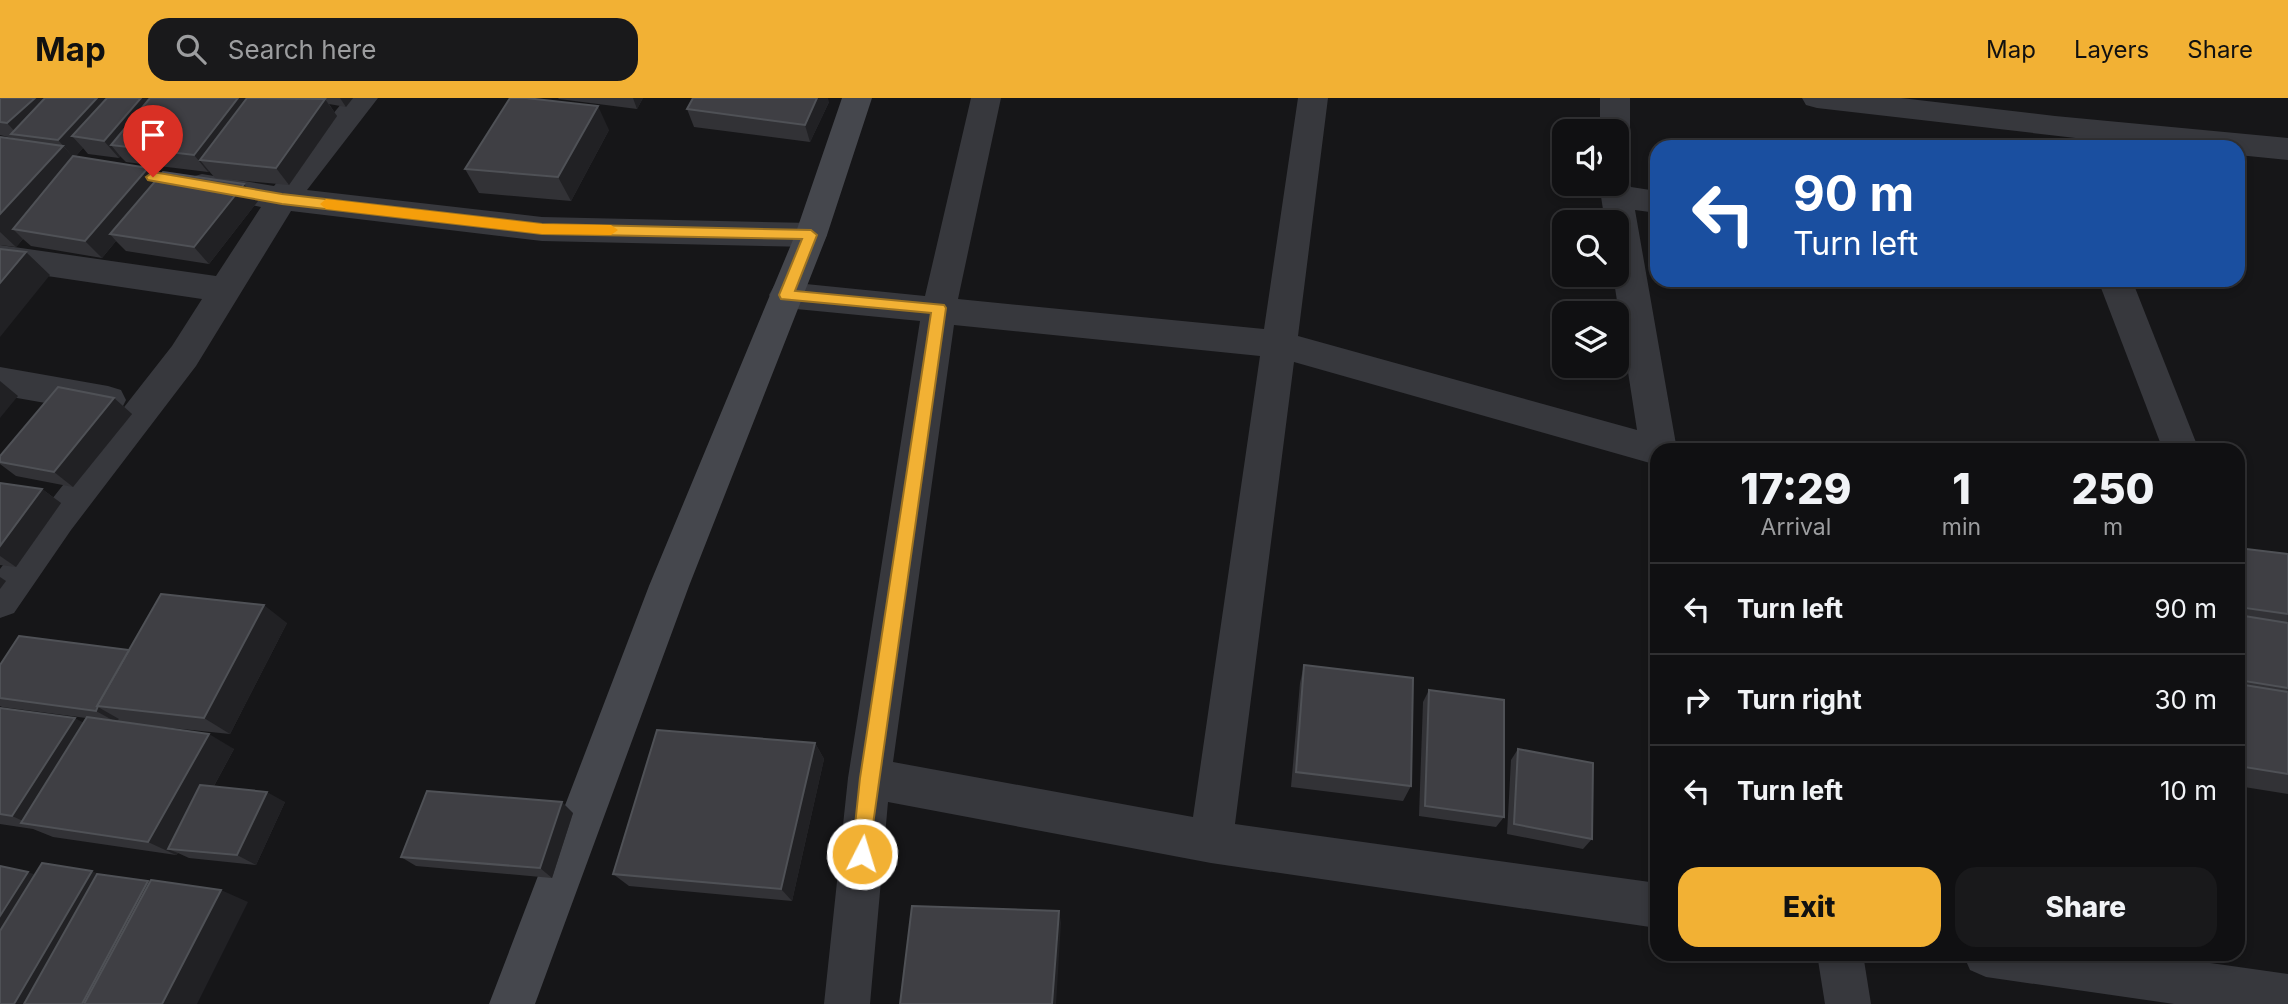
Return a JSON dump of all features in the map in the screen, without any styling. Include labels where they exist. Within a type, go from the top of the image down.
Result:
[{"type":"main road","points":[[512,1004],[668,586],[811,235],[857,98]]},
{"type":"street","points":[[0,601],[58,519],[184,356],[282,199],[363,98]]},
{"type":"street","points":[[847,1004],[869,778],[939,308],[986,98]]},
{"type":"street","points":[[1211,842],[1313,98]]},
{"type":"street","points":[[1615,98],[1615,119]]},
{"type":"street","points":[[1817,98],[2059,137],[2116,140]]},
{"type":"street","points":[[2245,147],[2288,149]]},
{"type":"street","points":[[173,181],[282,199],[542,229],[811,235]]},
{"type":"street","points":[[1629,194],[1650,200]]},
{"type":"street","points":[[1616,196],[1657,443]]},
{"type":"street","points":[[0,257],[224,290]]},
{"type":"street","points":[[2118,287],[2178,443]]},
{"type":"street","points":[[786,295],[939,308],[1278,344],[1650,448]]},
{"type":"street","points":[[0,381],[145,407]]},
{"type":"street","points":[[869,778],[1211,842],[1650,905]]},
{"type":"street","points":[[1841,961],[1848,1004]]},
{"type":"street","points":[[2080,961],[2134,965],[2288,997]]},
{"type":"building","points":[[0,98],[35,98],[7,123],[0,122]]},
{"type":"building","points":[[45,98],[97,98],[58,140],[11,134]]},
{"type":"building","points":[[107,98],[141,98],[104,141],[72,136]]},
{"type":"building","points":[[150,98],[238,98],[194,155],[111,145]]},
{"type":"building","points":[[247,98],[325,99],[276,168],[200,160]]},
{"type":"building","points":[[510,98],[598,106],[558,177],[465,169]]},
{"type":"building","points":[[693,98],[817,98],[805,125],[687,109]]},
{"type":"building","points":[[0,137],[63,146],[0,214]]},
{"type":"building","points":[[73,156],[148,168],[85,241],[13,229]]},
{"type":"building","points":[[163,172],[244,184],[194,247],[110,234]]},
{"type":"building","points":[[0,249],[26,252],[0,283]]},
{"type":"building","points":[[58,387],[114,398],[54,472],[0,462],[0,456]]},
{"type":"building","points":[[0,483],[42,489],[0,546]]},
{"type":"building","points":[[2245,549],[2288,554],[2288,614],[2245,608]]},
{"type":"building","points":[[161,594],[264,605],[204,718],[97,706]]},
{"type":"building","points":[[2245,616],[2288,623],[2288,688],[2245,681]]},
{"type":"building","points":[[19,636],[129,650],[96,711],[0,698],[0,665]]},
{"type":"building","points":[[1304,665],[1413,678],[1411,786],[1296,772]]},
{"type":"building","points":[[2245,685],[2288,692],[2288,774],[2245,767]]},
{"type":"building","points":[[1429,690],[1504,700],[1504,817],[1425,806]]},
{"type":"building","points":[[0,708],[75,718],[12,816],[0,814]]},
{"type":"building","points":[[87,717],[209,734],[148,842],[21,823]]},
{"type":"building","points":[[657,730],[815,743],[781,889],[613,874]]},
{"type":"building","points":[[1518,749],[1593,763],[1592,839],[1514,824]]},
{"type":"building","points":[[200,785],[267,792],[237,855],[168,849]]},
{"type":"building","points":[[427,791],[562,802],[540,868],[401,857]]},
{"type":"building","points":[[42,863],[92,871],[14,1004],[0,1004],[0,931]]},
{"type":"building","points":[[0,866],[28,872],[0,916]]},
{"type":"building","points":[[97,874],[148,881],[82,1004],[24,1004]]},
{"type":"building","points":[[151,880],[221,890],[162,1004],[84,1004]]},
{"type":"building","points":[[912,906],[1059,911],[1052,1004],[900,1004]]},
{"type":"slow traffic","points":[[326,204],[542,229],[611,230]]},
{"type":"route","points":[[153,177],[282,199],[542,229],[811,235],[786,295],[939,308],[869,778],[862,854]]}]
